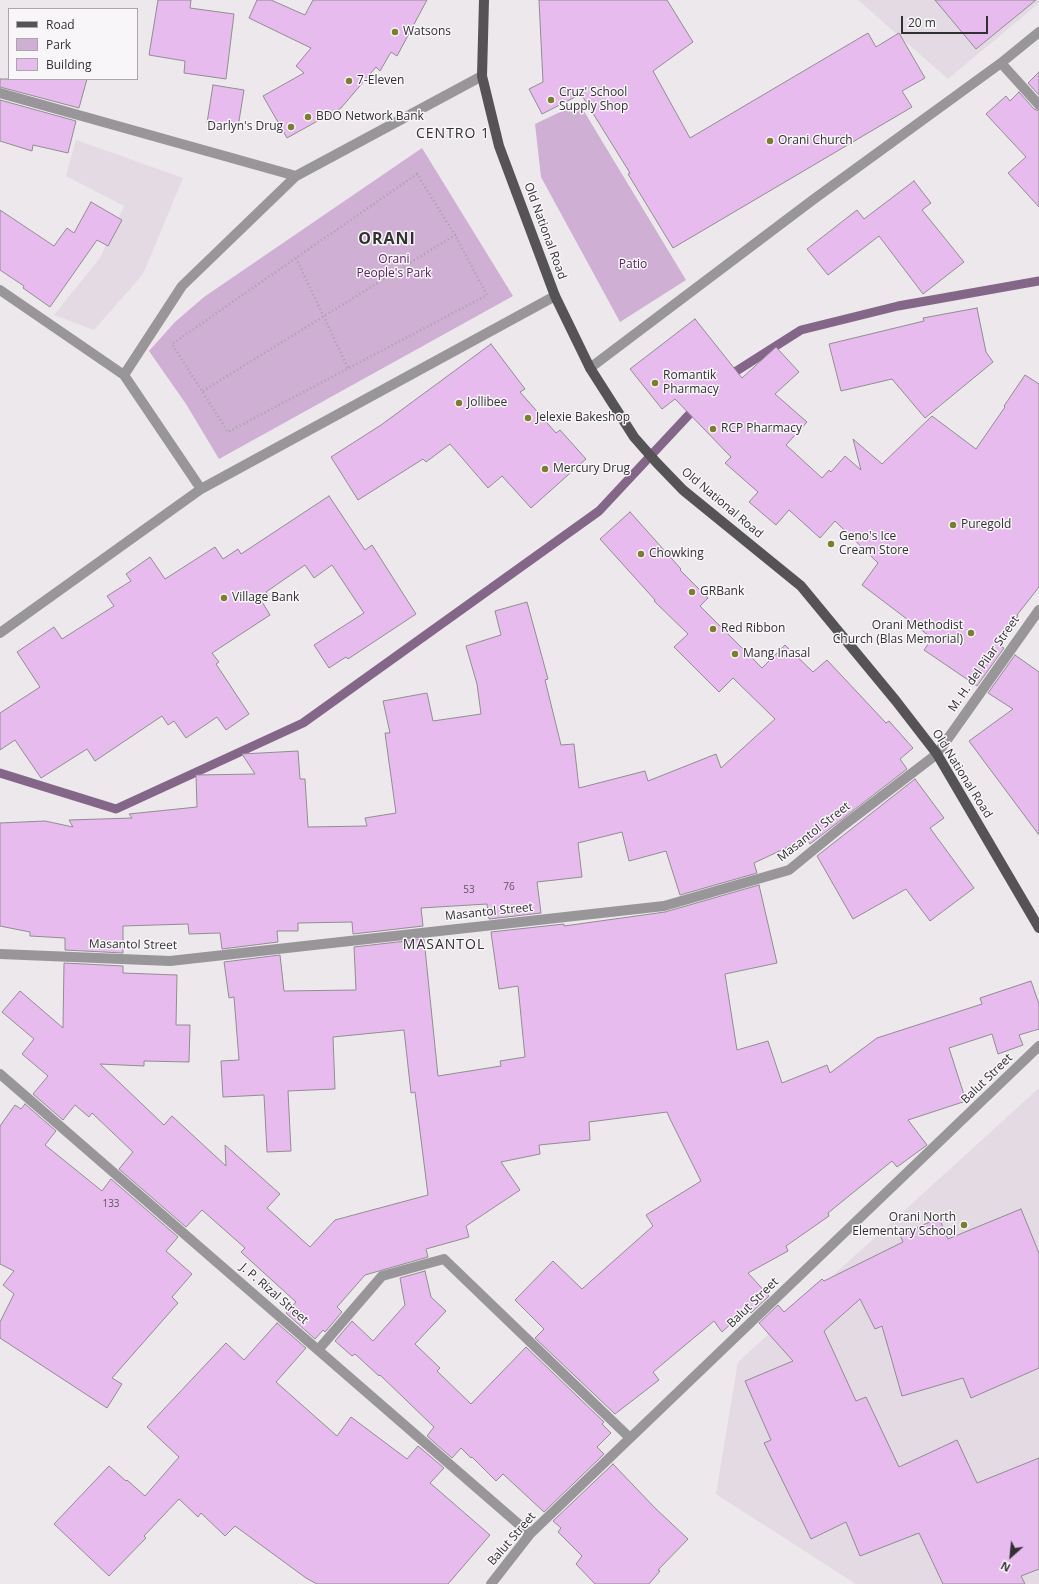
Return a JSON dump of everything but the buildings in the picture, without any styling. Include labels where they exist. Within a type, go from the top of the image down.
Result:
[{"type":"main road","name":"Old National Road","points":[[484,0],[482,76],[500,146],[555,296],[590,368],[634,437],[656,462],[683,490],[801,586],[896,701],[937,754],[1039,928]]},
{"type":"street","points":[[590,368],[1001,62],[1039,32]]},
{"type":"street","points":[[1001,62],[1039,105]]},
{"type":"street","points":[[124,375],[182,286],[296,176],[482,76]]},
{"type":"street","points":[[0,93],[296,176]]},
{"type":"street","points":[[0,290],[124,375],[201,489]]},
{"type":"street","points":[[0,633],[201,489],[555,296]]},
{"type":"street","name":"M. H. del Pilar Street","points":[[937,754],[1039,610]]},
{"type":"street","name":"Masantol Street","points":[[0,954],[170,961],[664,906],[789,870],[844,825],[937,754]]},
{"type":"street","name":"Balut Street","points":[[491,1584],[530,1534],[1039,1046]]},
{"type":"street","name":"J. P. Rizal Street","points":[[0,1074],[530,1534]]},
{"type":"street","points":[[318,1350],[382,1276],[444,1259],[630,1438]]},
{"type":"path","points":[[417,174],[455,235],[488,295],[228,432],[172,344],[296,258],[417,174]]},
{"type":"path","points":[[203,391],[455,235]]},
{"type":"path","points":[[296,258],[348,368]]},
{"type":"shaded area","points":[[858,0],[1039,0],[1039,3],[948,79]]},
{"type":"shaded area","points":[[76,140],[183,178],[143,274],[94,330],[54,315],[100,258],[124,206],[66,176]]},
{"type":"shaded area","name":"Orani North Elementary School","points":[[1039,1088],[1039,1584],[856,1584],[716,1494],[738,1362]]},
{"type":"green space","name":"Patio","points":[[579,103],[686,280],[620,322],[541,177],[535,124]]},
{"type":"green space","name":"Orani People's Park","points":[[422,148],[513,296],[219,459],[186,404],[149,351],[175,322],[204,297]]},
{"type":"waterway","points":[[727,377],[801,330],[898,306],[1039,281]]},
{"type":"waterway","points":[[0,773],[116,809],[303,723],[599,511],[698,405]]},
{"type":"place","name":"Watsons","points":[[395,32]]},
{"type":"place","name":"7-Eleven","points":[[349,81]]},
{"type":"place","name":"Cruz' School Supply Shop","points":[[551,100]]},
{"type":"place","name":"BDO Network Bank","points":[[308,117]]},
{"type":"place","name":"Darlyn's Drug","points":[[291,127]]},
{"type":"place","name":"Orani Church","points":[[770,141]]},
{"type":"place","name":"Romantik Pharmacy","points":[[655,383]]},
{"type":"place","name":"Jollibee","points":[[459,403]]},
{"type":"place","name":"Jelexie Bakeshop","points":[[528,418]]},
{"type":"place","name":"RCP Pharmacy","points":[[713,429]]},
{"type":"place","name":"Mercury Drug","points":[[545,469]]},
{"type":"place","name":"Puregold","points":[[953,525]]},
{"type":"place","name":"Geno's Ice Cream Store","points":[[831,544]]},
{"type":"place","name":"Chowking","points":[[641,554]]},
{"type":"place","name":"GRBank","points":[[692,592]]},
{"type":"place","name":"Village Bank","points":[[224,598]]},
{"type":"place","name":"Red Ribbon","points":[[713,629]]},
{"type":"place","name":"Orani Methodist Church (Blas Memorial)","points":[[971,633]]},
{"type":"place","name":"Mang Inasal","points":[[735,654]]},
{"type":"place","name":"Orani North Elementary School","points":[[964,1225]]},
{"type":"district","name":"CENTRO 1","points":[[453,134]]},
{"type":"district","name":"ORANI","points":[[387,239]]},
{"type":"district","name":"MASANTOL","points":[[444,945]]}]
